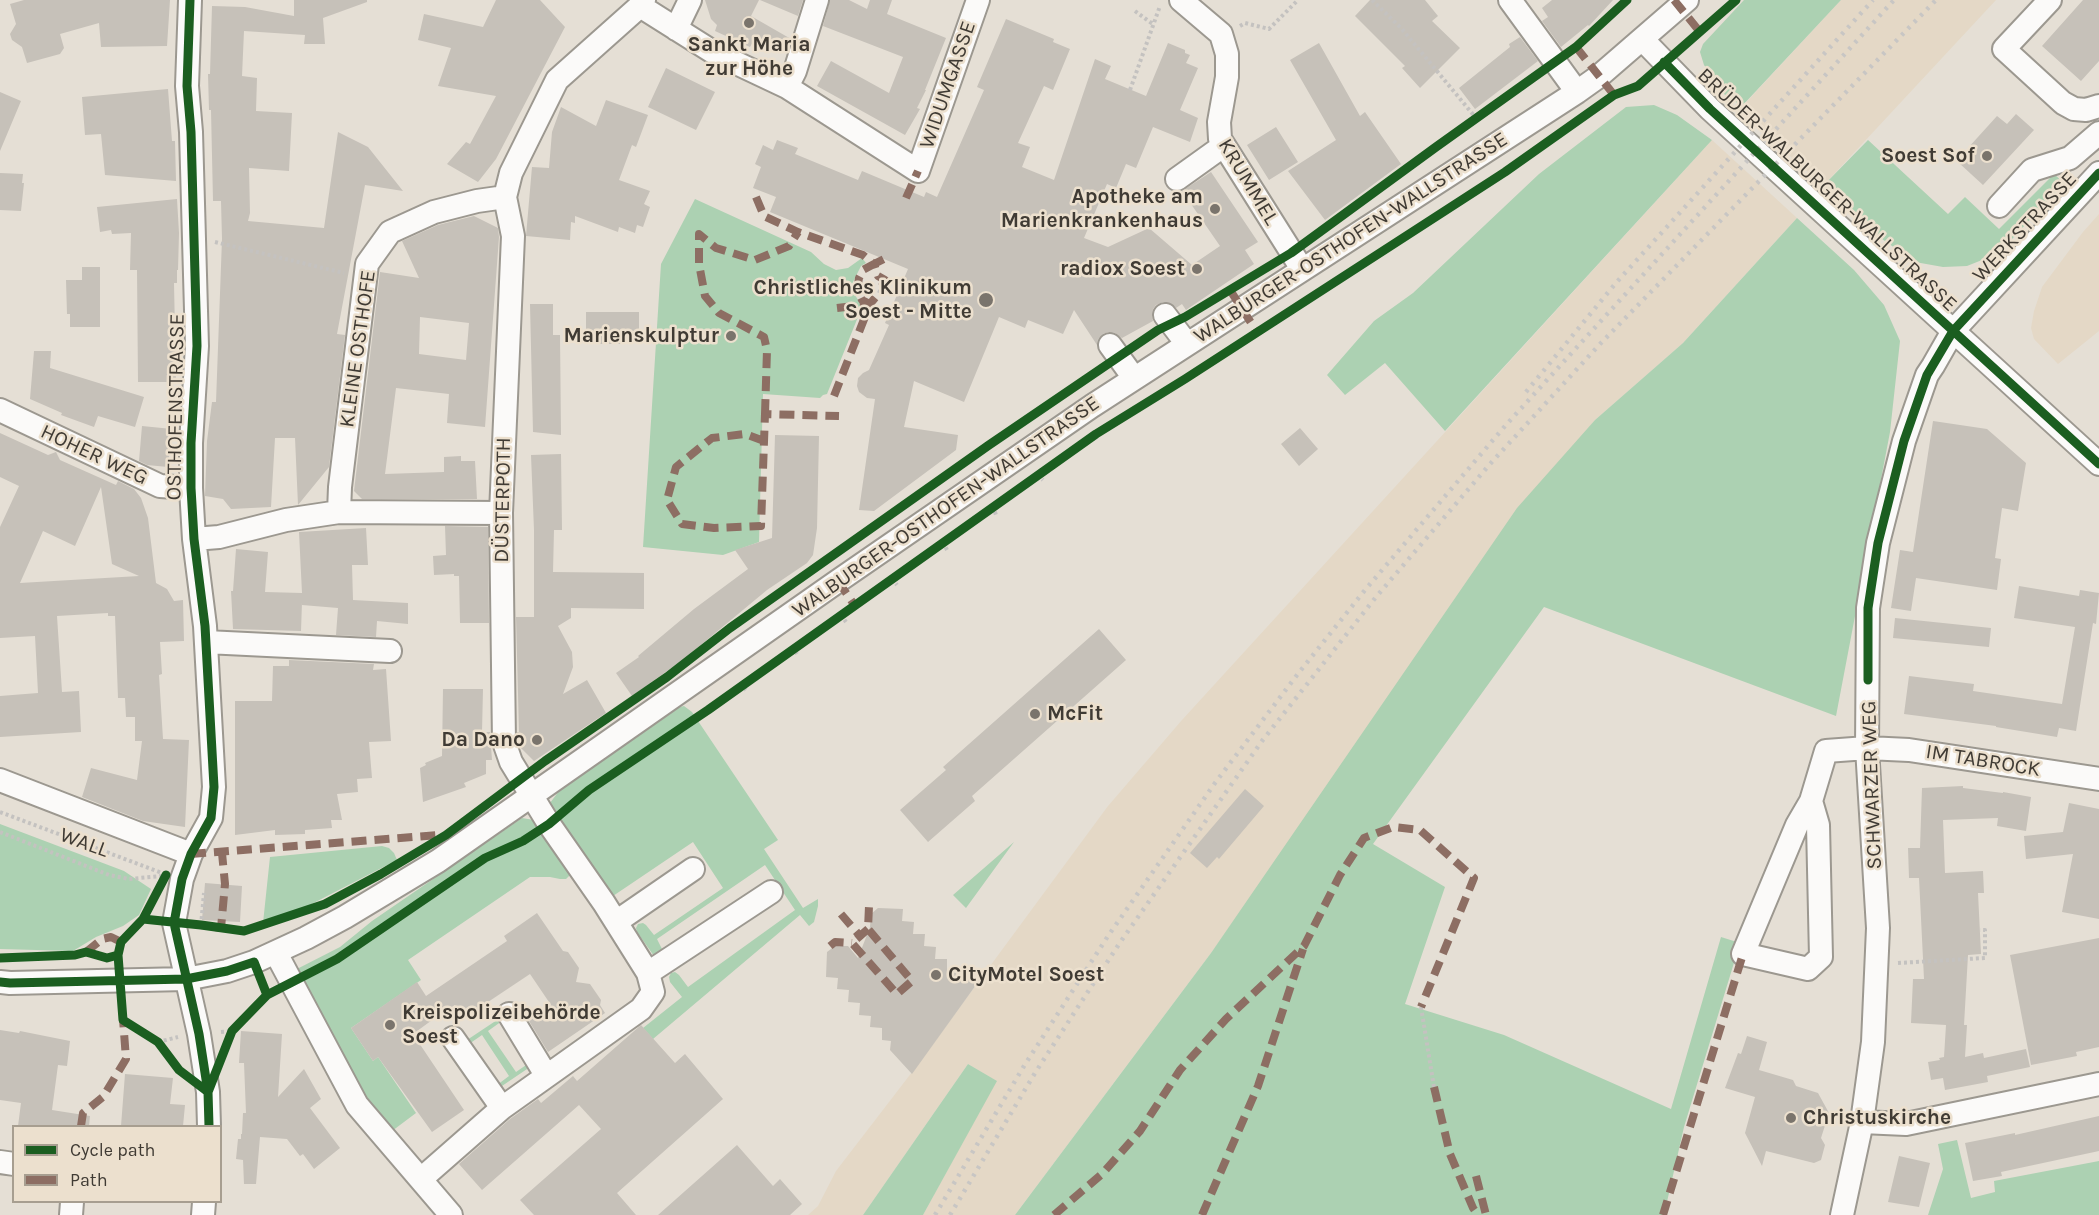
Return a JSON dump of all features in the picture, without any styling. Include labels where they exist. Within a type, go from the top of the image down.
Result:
[{"type":"street","name":"OSTHOFENSTRASSE","points":[[190,0],[188,86],[197,346],[191,443],[191,488],[194,539],[206,642],[214,787],[211,818],[191,854],[174,877],[174,923],[199,1034],[208,1092],[209,1125]]},
{"type":"street","points":[[676,28],[690,0]]},
{"type":"street","points":[[505,197],[511,172],[557,80],[642,3],[713,52],[787,87],[795,71],[817,0]]},
{"type":"street","name":"WIDUMGASSE","points":[[787,87],[918,171],[978,0]]},
{"type":"street","points":[[1181,0],[1221,34]]},
{"type":"street","points":[[1510,0],[1577,92]]},
{"type":"street","name":"WALBURGER-OSTHOFEN-WALLSTRASSE","points":[[0,982],[186,979],[227,971],[276,953],[383,895],[438,861],[846,575],[1134,378],[1577,92],[1643,40],[1687,0]]},
{"type":"street","points":[[2050,0],[2004,49],[2068,106],[2086,110],[2099,106]]},
{"type":"street","name":"KRUMMEL","points":[[1221,34],[1227,54],[1227,77],[1218,134],[1223,146],[1302,269]]},
{"type":"street","name":"BRÜDER-WALBURGER-WALLSTRASSE","points":[[1643,40],[1710,109],[2099,464]]},
{"type":"street","points":[[1999,206],[2032,170],[2070,158],[2099,133]]},
{"type":"street","points":[[1178,179],[1223,146]]},
{"type":"street","name":"WERKSTRASSE","points":[[1953,332],[2099,173]]},
{"type":"street","name":"KLEINE OSTHOFE","points":[[339,512],[368,264],[390,232],[434,212],[477,201],[505,197]]},
{"type":"street","name":"DÜSTERPOTH","points":[[505,197],[513,236],[501,513],[504,742],[511,762],[549,824],[648,973]]},
{"type":"street","points":[[1168,319],[1187,344]]},
{"type":"street","name":"SCHWARZER WEG","points":[[1842,1215],[1862,1122],[1873,1042],[1878,928],[1867,748],[1868,608],[1878,543],[1904,441],[1927,375],[1953,332]]},
{"type":"street","points":[[1114,351],[1134,378]]},
{"type":"street","name":"HOHER WEG","points":[[0,410],[160,486],[191,488]]},
{"type":"street","points":[[194,539],[219,537],[286,520],[339,512],[501,513]]},
{"type":"street","points":[[206,642],[390,651]]},
{"type":"street","name":"IM TABROCK","points":[[1811,801],[1826,751],[1867,748],[1908,750],[2099,779]]},
{"type":"street","points":[[0,780],[191,854]]},
{"type":"street","points":[[1811,801],[1818,825],[1821,957],[1808,969],[1743,954],[1797,825],[1811,801]]},
{"type":"street","points":[[616,922],[693,869]]},
{"type":"street","points":[[421,1179],[502,1108],[641,1009],[653,992],[648,973],[771,892]]},
{"type":"street","points":[[276,953],[357,1105],[451,1215]]},
{"type":"street","points":[[509,1014],[546,1075]]},
{"type":"street","points":[[453,1038],[502,1108]]},
{"type":"street","points":[[1862,1122],[1906,1124],[2099,1084]]},
{"type":"path","points":[[1130,90],[1162,0]]},
{"type":"path","points":[[1221,34],[1245,23],[1269,29],[1298,0]]},
{"type":"path","points":[[1372,0],[1401,28],[1476,118]]},
{"type":"path","points":[[1135,11],[1154,25]]},
{"type":"path","points":[[1347,213],[1556,62]]},
{"type":"path","points":[[475,864],[523,841],[549,824],[589,790],[708,710],[1096,434],[1505,172],[1586,114]]},
{"type":"path","points":[[194,242],[218,242],[366,276]]},
{"type":"path","points":[[879,293],[882,286]]},
{"type":"path","points":[[1114,351],[1158,330],[1168,319]]},
{"type":"path","points":[[1038,475],[1044,480]]},
{"type":"path","points":[[993,506],[996,515]]},
{"type":"path","points":[[943,542],[947,550]]},
{"type":"path","points":[[892,579],[897,585]]},
{"type":"path","points":[[841,615],[846,622]]},
{"type":"path","points":[[793,648],[797,654]]},
{"type":"path","points":[[741,685],[746,690]]},
{"type":"path","points":[[0,832],[109,875],[129,879],[174,877]]},
{"type":"path","points":[[291,982],[337,959],[446,884]]},
{"type":"path","points":[[201,925],[204,889]]},
{"type":"path","points":[[221,928],[244,932],[315,907]]},
{"type":"path","points":[[1876,964],[1985,958],[1985,930],[1980,930]]},
{"type":"path","points":[[1421,1006],[1434,1087]]},
{"type":"shaded area","points":[[1841,0],[1996,0],[1823,186],[1739,110]]},
{"type":"shaded area","points":[[1712,140],[1797,218],[1683,343],[1595,420],[1211,953],[1015,1215],[923,1215],[996,1081],[968,1064],[863,1215],[808,1215],[818,1206],[836,1171],[1108,806],[1182,720]]},
{"type":"shaded area","points":[[2099,214],[2099,331],[2058,364],[2034,339],[2031,328],[2034,311],[2042,287]]},
{"type":"green space","points":[[1744,0],[1841,0],[1743,105],[1724,94],[1704,65],[1700,52],[1703,44]]},
{"type":"green space","points":[[1654,105],[1677,115],[1712,140],[1445,431],[1385,363],[1345,395],[1327,375],[1374,321],[1413,293],[1539,174],[1626,107]]},
{"type":"green space","points":[[1868,140],[1948,214],[1965,197],[1999,229],[2054,174],[2064,183],[2012,239],[1992,256],[1967,266],[1943,267],[1915,262],[1882,239],[1823,186]]},
{"type":"green space","points":[[695,199],[811,252],[824,264],[836,270],[848,268],[862,258],[866,263],[861,266],[853,282],[854,293],[862,307],[827,394],[820,398],[763,394],[759,542],[723,555],[643,547],[661,264]]},
{"type":"green space","points":[[1797,218],[1854,270],[1884,305],[1900,341],[1890,432],[1836,716],[1544,607],[1373,844],[1445,887],[1405,1004],[1504,1035],[1671,1109],[1721,937],[1740,943],[1684,1127],[1664,1215],[1015,1215],[1211,953],[1517,508],[1595,420],[1683,343]]},
{"type":"green space","points":[[684,706],[692,712],[778,840],[764,849],[803,908],[818,899],[818,906],[814,922],[809,926],[800,915],[653,1039],[643,1028],[682,997],[670,982],[671,973],[675,972],[679,975],[688,987],[795,910],[765,865],[657,939],[664,953],[657,958],[637,932],[638,924],[646,925],[654,935],[723,888],[693,842],[613,896],[552,814],[550,803],[559,791]]},
{"type":"green space","points":[[522,818],[534,820],[572,873],[566,879],[530,877],[408,960],[421,980],[351,1028],[373,1061],[378,1057],[416,1113],[392,1131],[364,1103],[364,1093],[329,1026],[323,1024],[295,970],[340,947],[372,921]]},
{"type":"green space","points":[[0,824],[124,871],[151,889],[139,915],[123,926],[96,937],[73,951],[0,949]]},
{"type":"green space","points":[[1014,842],[966,908],[953,895]]},
{"type":"green space","points":[[382,846],[389,848],[397,860],[300,910],[263,923],[270,857]]},
{"type":"green space","points":[[500,1018],[502,1021],[488,1031],[516,1072],[529,1063],[530,1067],[499,1088],[497,1085],[509,1076],[482,1035],[469,1044],[467,1040]]},
{"type":"green space","points":[[968,1064],[997,1081],[923,1215],[863,1215]]},
{"type":"green space","points":[[1957,1140],[1971,1198],[1995,1192],[1994,1181],[2099,1161],[2099,1215],[1928,1215],[1943,1169],[1938,1144]]},
{"type":"building","points":[[24,0],[170,0],[167,46],[101,47],[99,23],[60,34],[64,48],[60,54],[27,63],[22,47],[12,40],[10,34],[16,24],[10,4]]},
{"type":"building","points":[[294,0],[367,0],[367,2],[323,18],[325,44],[304,44],[305,35],[244,31],[242,76],[257,78],[256,111],[292,113],[289,171],[249,168],[250,213],[248,221],[324,228],[338,132],[368,147],[403,191],[365,185],[337,334],[345,335],[329,467],[298,505],[295,438],[275,438],[271,507],[231,509],[223,499],[205,496],[207,441],[212,402],[216,402],[222,239],[221,201],[213,201],[211,110],[209,110],[208,74],[210,74],[212,6],[245,7],[294,16]]},
{"type":"building","points":[[496,0],[540,0],[565,27],[496,159],[478,182],[447,164],[466,142],[470,144],[496,96],[438,86],[451,48],[418,40],[424,14],[483,27]]},
{"type":"building","name":"Sankt Maria zur Höhe","points":[[705,0],[759,0],[751,16],[791,39],[754,40],[750,47],[715,31],[717,25],[711,19]]},
{"type":"building","points":[[760,0],[803,0],[798,16]]},
{"type":"building","points":[[830,0],[849,0],[867,9],[870,0],[892,0],[887,14],[946,38],[917,108],[920,109],[905,135],[817,86],[831,61],[889,93],[903,57],[823,26]]},
{"type":"building","points":[[1370,0],[1425,0],[1438,16],[1432,21],[1460,48],[1420,88],[1402,68],[1405,66],[1355,16]]},
{"type":"building","points":[[1552,0],[1613,0],[1589,26],[1561,47],[1542,21],[1548,17],[1542,8]]},
{"type":"building","points":[[2083,0],[2099,0],[2099,61],[2081,81],[2042,46]]},
{"type":"building","name":"Christliches Klinikum Soest - Mitte","points":[[1006,19],[1054,39],[1053,42],[1070,49],[1053,90],[1044,86],[1018,143],[1030,147],[1022,167],[1054,180],[1095,59],[1111,66],[1105,79],[1146,96],[1168,43],[1185,50],[1185,53],[1190,55],[1186,63],[1198,68],[1180,110],[1198,118],[1190,142],[1153,127],[1136,168],[1126,164],[1116,188],[1107,184],[1084,238],[1108,247],[1149,228],[1192,265],[1220,246],[1182,191],[1211,172],[1258,242],[1245,250],[1254,264],[1186,310],[1182,304],[1176,308],[1171,303],[1163,302],[1153,309],[1153,321],[1122,338],[1115,333],[1103,334],[1098,339],[1097,345],[1074,310],[1063,334],[1028,320],[1025,328],[999,317],[964,402],[914,381],[904,427],[958,435],[956,450],[874,511],[859,510],[875,399],[867,398],[859,392],[858,378],[869,370],[889,325],[885,323],[908,269],[770,212],[776,197],[753,188],[761,167],[755,164],[763,145],[773,150],[777,140],[798,148],[795,154],[858,180],[862,171],[924,197],[926,192],[937,197],[984,90],[977,87]]},
{"type":"building","points":[[1520,37],[1538,61],[1475,109],[1459,88]]},
{"type":"building","points":[[1319,43],[1360,116],[1365,112],[1401,164],[1325,220],[1288,171],[1336,140],[1290,60]]},
{"type":"building","points":[[666,68],[715,92],[696,130],[648,107]]},
{"type":"building","points":[[168,89],[172,141],[175,141],[176,181],[105,175],[101,134],[85,135],[82,97]]},
{"type":"building","points":[[0,92],[21,101],[0,151]]},
{"type":"building","points":[[606,100],[648,115],[636,147],[632,145],[619,180],[650,191],[644,204],[650,207],[643,227],[637,225],[635,233],[619,227],[618,232],[575,216],[575,223],[571,222],[570,240],[526,236],[532,167],[549,168],[552,132],[561,107],[596,126]]},
{"type":"building","name":"Soest Sof","points":[[2016,114],[2034,130],[1983,185],[1959,163],[1970,150],[1968,148],[1997,116],[2007,124]]},
{"type":"building","points":[[1276,127],[1298,162],[1269,180],[1247,145]]},
{"type":"building","points":[[0,173],[23,174],[21,211],[0,210]]},
{"type":"building","points":[[177,199],[178,270],[177,283],[174,283],[176,382],[138,382],[137,270],[130,270],[131,233],[112,234],[111,230],[100,232],[97,207]]},
{"type":"building","points":[[474,216],[498,228],[485,427],[447,423],[449,394],[396,388],[385,474],[444,472],[444,457],[461,456],[461,461],[475,461],[477,499],[362,499],[354,491],[380,272],[419,278],[402,241],[438,225]],"holes":[[[420,317],[469,323],[466,360],[419,354]]]},
{"type":"building","points":[[82,267],[100,267],[100,327],[70,327],[70,314],[67,314],[66,280],[82,280]]},
{"type":"building","points":[[530,304],[553,304],[553,335],[560,335],[561,435],[533,432]]},
{"type":"building","points":[[586,312],[639,312],[639,337],[623,337],[623,344],[586,344]]},
{"type":"building","points":[[34,351],[51,351],[50,368],[144,397],[135,427],[98,416],[94,427],[61,415],[62,413],[30,399]]},
{"type":"building","points":[[1933,421],[1987,429],[2026,463],[2018,511],[2002,508],[1995,558],[2001,559],[1997,590],[1916,578],[1911,611],[1891,608],[1900,550],[1913,552]]},
{"type":"building","points":[[142,426],[172,429],[168,467],[147,465],[139,461]]},
{"type":"building","points":[[1300,428],[1318,449],[1299,466],[1281,444]]},
{"type":"building","points":[[0,433],[48,455],[56,452],[60,460],[116,485],[118,481],[134,489],[141,498],[148,518],[156,583],[167,589],[174,601],[183,600],[184,641],[160,642],[162,674],[159,675],[163,739],[189,740],[185,827],[143,821],[82,797],[91,768],[137,780],[142,741],[135,741],[135,717],[126,717],[125,698],[118,698],[115,616],[108,616],[108,613],[57,616],[62,692],[79,691],[81,732],[0,737],[0,696],[38,693],[35,636],[0,638],[0,527],[19,486],[0,477]],"holes":[[[101,487],[112,564],[139,576],[20,583],[43,531],[75,546]]]},
{"type":"building","points":[[775,435],[819,436],[817,528],[813,555],[807,563],[767,590],[684,659],[632,696],[616,673],[639,657],[694,609],[748,569],[735,550],[772,538]]},
{"type":"building","points":[[561,454],[562,530],[554,530],[553,572],[644,573],[644,609],[571,608],[571,618],[558,626],[572,652],[573,667],[563,694],[587,680],[606,713],[534,761],[520,747],[517,740],[517,732],[519,732],[516,617],[534,617],[531,455]]},
{"type":"building","points":[[445,526],[488,527],[489,623],[460,623],[459,576],[434,575],[433,556],[446,555]]},
{"type":"building","points":[[366,528],[368,565],[352,565],[353,600],[408,603],[408,624],[377,621],[376,637],[336,635],[338,608],[302,605],[302,602],[301,631],[233,629],[231,591],[233,591],[236,549],[268,552],[265,592],[302,593],[299,532]]},
{"type":"building","points":[[2019,586],[2079,596],[2080,590],[2099,593],[2096,624],[2093,623],[2076,731],[2059,728],[2057,737],[1996,726],[1904,714],[1909,676],[1974,684],[1973,691],[2062,704],[2075,627],[2014,618]]},
{"type":"building","points":[[1895,618],[1991,628],[1989,647],[1893,638]]},
{"type":"building","name":"McFit","points":[[1099,629],[1126,660],[972,796],[975,801],[928,842],[900,810],[946,770],[943,767]]},
{"type":"building","points":[[289,660],[374,664],[373,670],[386,669],[391,741],[369,742],[372,778],[357,779],[358,792],[337,794],[342,820],[331,820],[332,828],[305,830],[305,834],[275,835],[275,830],[235,835],[235,701],[272,701],[273,666],[289,666]]},
{"type":"building","points":[[443,689],[483,689],[482,732],[490,732],[492,760],[486,760],[486,774],[464,783],[466,787],[423,802],[420,768],[426,765],[425,763],[442,756]]},
{"type":"building","points":[[1963,786],[1963,788],[2031,797],[2026,831],[1997,826],[1998,818],[1943,820],[1945,873],[1983,871],[1984,893],[1978,893],[1981,954],[1968,955],[1964,1025],[1967,1025],[1965,1057],[1983,1053],[1984,1058],[2026,1049],[2030,1067],[1987,1076],[1988,1082],[1945,1090],[1943,1078],[1931,1080],[1928,1062],[1944,1057],[1946,1025],[1911,1023],[1913,979],[1924,979],[1919,878],[1909,878],[1908,848],[1920,848],[1922,788]]},
{"type":"building","points":[[1245,789],[1264,806],[1219,859],[1217,857],[1207,868],[1190,853]]},
{"type":"building","points":[[2069,803],[2099,809],[2099,919],[2062,912],[2073,854],[2026,859],[2024,836],[2063,832]]},
{"type":"building","points":[[205,883],[242,886],[240,922],[202,920]]},
{"type":"building","points":[[878,908],[903,909],[902,921],[914,922],[913,934],[925,934],[924,946],[936,947],[935,959],[947,959],[947,971],[981,978],[912,1074],[890,1050],[891,1041],[882,1040],[882,1028],[870,1027],[871,1016],[859,1015],[860,1003],[848,1002],[849,990],[837,989],[838,978],[826,977],[827,952],[835,946],[848,946],[858,958],[870,927],[871,914]]},
{"type":"building","name":"Kreispolizeibehörde Soest","points":[[537,913],[563,951],[568,952],[579,968],[576,982],[590,984],[601,1000],[600,1005],[605,1013],[548,1052],[529,1021],[551,1005],[530,974],[464,1018],[455,1005],[439,1015],[413,1034],[464,1110],[432,1132],[378,1057],[373,1061],[351,1028],[417,982],[426,996],[507,941],[504,936]]},
{"type":"building","points":[[2099,938],[2099,1047],[2076,1052],[2077,1056],[2031,1065],[2010,955]]},
{"type":"building","points":[[641,1025],[675,1063],[685,1054],[723,1099],[617,1193],[636,1215],[534,1215],[520,1200],[601,1129],[579,1105],[482,1190],[459,1164],[510,1119],[538,1099],[541,1103],[573,1076],[577,1081]]},
{"type":"building","points":[[0,1030],[19,1033],[20,1031],[70,1041],[67,1066],[58,1065],[52,1110],[90,1116],[89,1125],[18,1125],[21,1103],[0,1100]]},
{"type":"building","points":[[241,1031],[282,1034],[278,1097],[304,1069],[321,1099],[310,1108],[340,1148],[314,1169],[303,1154],[300,1156],[287,1139],[260,1137],[256,1184],[244,1184],[243,1160],[236,1159],[238,1139],[241,1139],[242,1134],[243,1113],[246,1113],[244,1063],[239,1063]]},
{"type":"building","name":"Christuskirche","points":[[1747,1036],[1767,1042],[1759,1070],[1793,1080],[1796,1086],[1818,1093],[1829,1113],[1821,1138],[1825,1145],[1821,1160],[1814,1163],[1766,1151],[1762,1166],[1745,1133],[1755,1097],[1725,1088]]},
{"type":"building","points":[[125,1074],[173,1078],[170,1104],[185,1105],[183,1125],[121,1125]]},
{"type":"building","points":[[2099,1116],[2099,1151],[2001,1172],[2002,1176],[1973,1181],[1965,1143],[2015,1133],[2015,1135]]},
{"type":"building","points":[[737,1145],[773,1186],[780,1179],[802,1204],[790,1215],[658,1215]]},
{"type":"building","points":[[1899,1156],[1930,1163],[1919,1207],[1888,1202]]},
{"type":"railway","points":[[1526,392],[1615,284],[1873,0]]},
{"type":"railway","points":[[935,1215],[1024,1066],[1108,936],[1215,783],[1297,675],[1365,590],[1505,426],[1894,0]]},
{"type":"railway","points":[[950,1215],[1035,1073],[1119,944],[1262,741],[1376,597],[1490,464],[1600,344],[1936,0]]},
{"type":"marked path","points":[[1674,0],[1700,32]]},
{"type":"marked path","points":[[1576,47],[1614,95],[1618,93]]},
{"type":"marked path","points":[[906,198],[918,171]]},
{"type":"marked path","points":[[756,197],[764,216],[798,232],[863,255],[874,264],[863,270],[857,290],[862,300],[870,304]]},
{"type":"marked path","points":[[765,414],[767,350],[764,337],[719,313],[705,296],[699,264],[699,234],[716,248],[755,260],[789,246],[798,232]]},
{"type":"marked path","points":[[882,286],[885,280],[878,276],[874,264],[884,259]]},
{"type":"marked path","points":[[1230,290],[1257,332]]},
{"type":"marked path","points":[[834,396],[870,304],[879,293]]},
{"type":"marked path","points":[[837,308],[870,304]]},
{"type":"marked path","points":[[764,441],[745,434],[712,438],[676,467],[667,500],[682,524],[714,528],[761,526],[765,414],[839,416]]},
{"type":"marked path","points":[[838,581],[855,606]]},
{"type":"marked path","points":[[1054,1215],[1102,1174],[1140,1131],[1180,1070],[1226,1019],[1304,946],[1340,875],[1364,838],[1393,827],[1420,830],[1474,878],[1421,1007]]},
{"type":"marked path","points":[[191,854],[440,835]]},
{"type":"marked path","points":[[215,927],[221,928],[225,884],[222,853]]},
{"type":"marked path","points":[[868,929],[852,943],[897,994],[912,981],[868,929],[869,906],[874,902]]},
{"type":"marked path","points":[[841,914],[860,936]]},
{"type":"marked path","points":[[86,952],[102,939],[111,937],[121,942]]},
{"type":"marked path","points":[[830,946],[835,942],[852,943]]},
{"type":"marked path","points":[[1202,1215],[1258,1086],[1303,949]]},
{"type":"marked path","points":[[1663,1215],[1743,954]]},
{"type":"marked path","points":[[81,1125],[83,1113],[103,1097],[126,1059],[123,1019]]},
{"type":"marked path","points":[[1434,1087],[1450,1154],[1478,1215]]},
{"type":"marked path","points":[[1476,1176],[1486,1215]]},
{"type":"cycle path","points":[[190,0],[187,86],[191,132],[197,346],[191,443],[191,488],[194,539],[205,626],[214,787],[211,818],[191,854],[182,879],[174,923],[199,1034],[208,1092],[209,1125]]},
{"type":"cycle path","points":[[143,919],[244,931],[325,904],[446,835],[545,761],[667,677],[730,628],[989,445],[1158,330],[1185,317],[1291,253],[1576,47],[1627,0]]},
{"type":"cycle path","points":[[208,1092],[232,1031],[267,995],[337,959],[485,858],[523,841],[549,824],[589,790],[708,710],[1096,434],[1505,172],[1614,95],[1638,86],[1736,0]]},
{"type":"cycle path","points":[[1664,62],[1710,109],[2099,464]]},
{"type":"cycle path","points":[[1868,680],[1868,608],[1878,543],[1904,441],[1927,375],[1953,331],[2099,173]]},
{"type":"cycle path","points":[[166,875],[143,919],[121,942],[118,955],[123,1020],[158,1042],[179,1070],[208,1092]]},
{"type":"cycle path","points":[[0,958],[75,955],[86,952],[107,958],[118,955]]},
{"type":"cycle path","points":[[0,982],[186,979],[227,971],[254,962],[267,995]]},
{"type":"place","name":"Sankt Maria zur Höhe","points":[[749,23]]},
{"type":"place","name":"Soest Sof","points":[[1987,156]]},
{"type":"place","name":"Apotheke am Marienkrankenhaus","points":[[1215,209]]},
{"type":"place","name":"radiox Soest","points":[[1197,269]]},
{"type":"place","name":"Christliches Klinikum Soest - Mitte","points":[[986,300]]},
{"type":"place","name":"Marienskulptur","points":[[731,336]]},
{"type":"place","name":"McFit","points":[[1035,714]]},
{"type":"place","name":"Da Dano","points":[[537,740]]},
{"type":"place","name":"CityMotel Soest","points":[[936,975]]},
{"type":"place","name":"Kreispolizeibehörde Soest","points":[[390,1025]]},
{"type":"place","name":"Christuskirche","points":[[1791,1118]]}]
